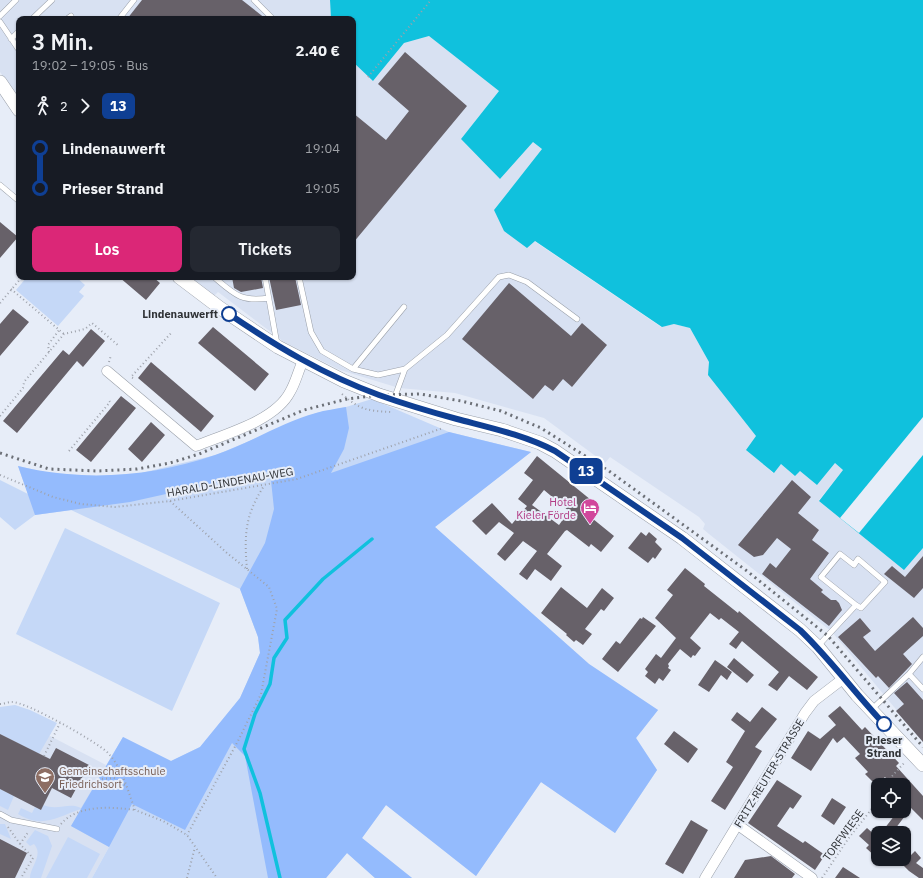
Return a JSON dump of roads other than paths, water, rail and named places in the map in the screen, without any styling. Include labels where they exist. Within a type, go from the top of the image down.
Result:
[{"type":"street","points":[[0,82],[16,106]]},
{"type":"street","points":[[182,280],[220,308],[278,347],[344,381],[394,400],[529,439],[562,455],[682,538],[800,630],[818,647],[871,710],[918,758]]},
{"type":"street","points":[[106,371],[196,446],[254,422],[278,408],[290,392],[303,361]]},
{"type":"street","name":"FRITZ-REUTER-STRASSE","points":[[705,878],[805,713],[814,701],[844,678]]},
{"type":"street","points":[[738,825],[812,878]]},
{"type":"lane","points":[[0,16],[16,0]]},
{"type":"lane","points":[[35,16],[52,0]]},
{"type":"lane","points":[[122,16],[134,0]]},
{"type":"lane","points":[[254,0],[270,16]]},
{"type":"lane","points":[[0,22],[16,46]]},
{"type":"lane","points":[[11,39],[16,34]]},
{"type":"lane","points":[[0,185],[16,198]]},
{"type":"lane","points":[[300,280],[311,332],[322,351],[353,369],[378,375],[405,369],[447,335],[499,277],[509,275],[526,282],[576,319]]},
{"type":"lane","points":[[217,280],[235,296],[254,300],[269,298]]},
{"type":"lane","points":[[266,280],[278,347]]},
{"type":"lane","points":[[353,369],[404,307]]},
{"type":"lane","points":[[394,400],[405,369]]},
{"type":"lane","points":[[840,554],[854,565],[858,559],[885,582],[861,608],[856,605],[821,577],[840,554]]},
{"type":"lane","points":[[818,647],[856,605]]},
{"type":"lane","points":[[871,710],[909,674],[923,657]]},
{"type":"lane","points":[[909,674],[923,689]]},
{"type":"lane","points":[[0,814],[11,820],[57,830]]},
{"type":"waterway","points":[[280,878],[260,793],[244,749],[255,714],[270,684],[274,658],[287,638],[285,620],[323,579],[372,539]]},
{"type":"railway","points":[[0,453],[49,469],[97,471],[137,469],[170,463],[199,454],[304,410],[347,399],[379,395],[420,394],[461,401],[501,411],[541,428],[609,471],[747,571],[828,636],[923,747]]},
{"type":"place","name":"Lindenauwerft","points":[[229,314]]},
{"type":"place","name":"Hotel Kieler Förde","points":[[590,525]]},
{"type":"place","name":"Prieser Strand","points":[[884,724]]},
{"type":"place","name":"Gemeinschaftsschule Friedrichsort","points":[[45,794]]}]
